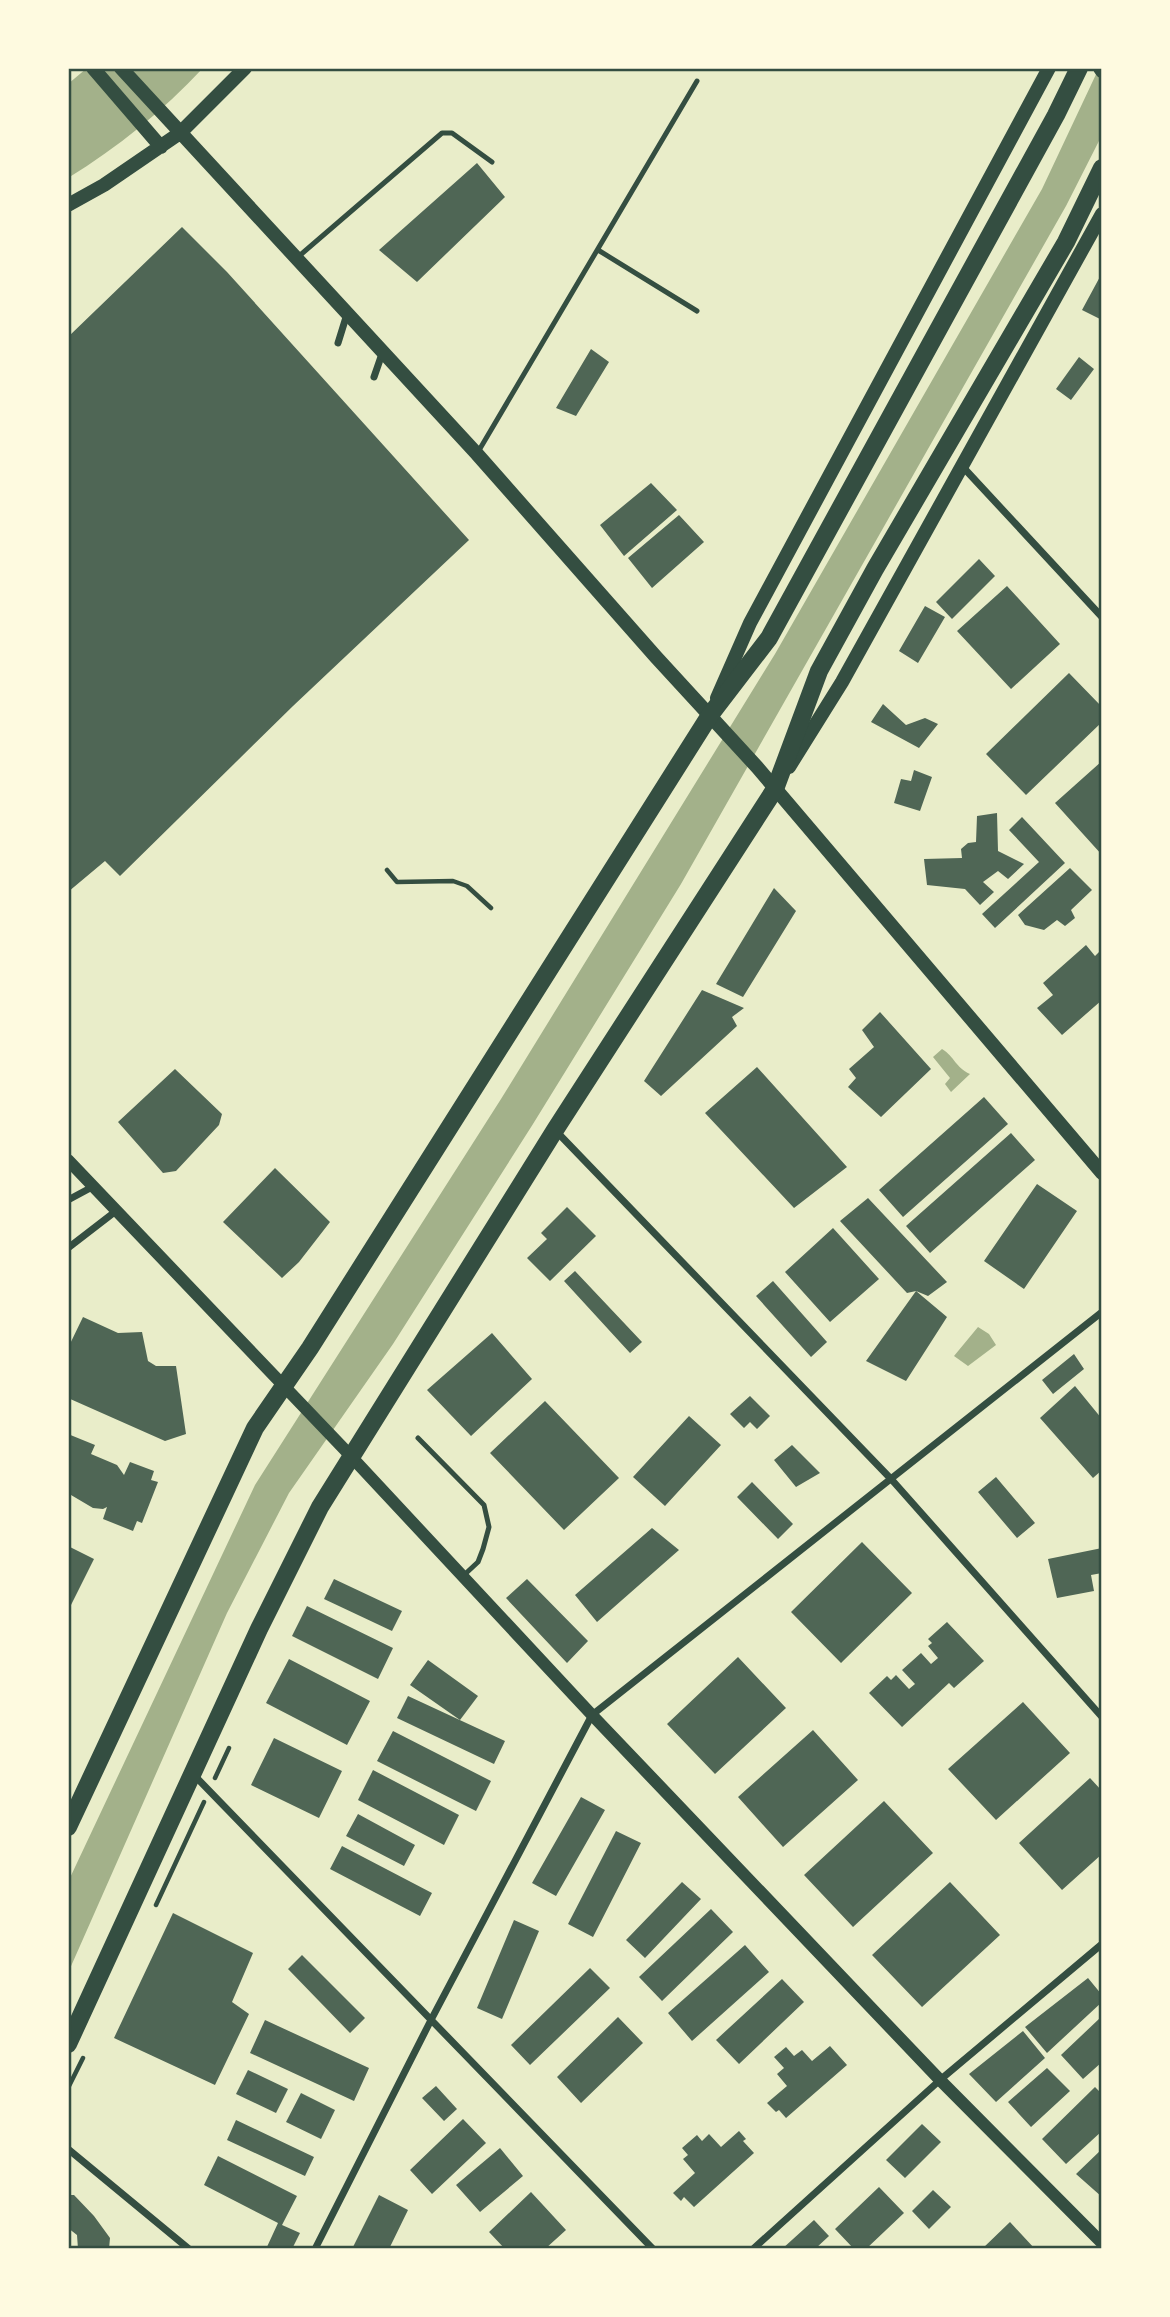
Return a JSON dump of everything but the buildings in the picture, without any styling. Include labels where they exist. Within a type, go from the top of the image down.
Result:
[{"type":"main road","points":[[93,68],[161,147]]},
{"type":"main road","points":[[121,68],[477,454],[757,767],[1102,1173]]},
{"type":"main road","points":[[68,205],[104,185],[180,133],[245,68]]},
{"type":"main road","points":[[714,720],[750,623],[1049,68]]},
{"type":"main road","points":[[68,1826],[255,1428],[285,1387],[769,638],[1056,115],[1079,68]]},
{"type":"main road","points":[[775,789],[819,671],[875,569],[1066,242],[1102,168]]},
{"type":"main road","points":[[68,2044],[259,1629],[349,1454],[842,682],[1102,214]]},
{"type":"street","points":[[338,343],[347,313]]},
{"type":"street","points":[[374,377],[383,351]]},
{"type":"street","points":[[962,466],[1102,617]]},
{"type":"street","points":[[555,1130],[892,1480],[1102,1717]]},
{"type":"street","points":[[68,1160],[940,2080],[1102,2243]]},
{"type":"street","points":[[68,1200],[94,1186]]},
{"type":"street","points":[[68,1248],[116,1211]]},
{"type":"street","points":[[314,2249],[592,1715],[1102,1312]]},
{"type":"street","points":[[192,1774],[653,2249]]},
{"type":"street","points":[[753,2249],[940,2080],[1102,1944]]},
{"type":"street","points":[[68,2149],[189,2249]]},
{"type":"lane","points":[[477,454],[697,81]]},
{"type":"lane","points":[[295,259],[442,133],[452,133],[492,162]]},
{"type":"lane","points":[[598,250],[697,312]]},
{"type":"lane","points":[[418,1438],[484,1505],[489,1527],[483,1549],[478,1562],[463,1576]]},
{"type":"path","points":[[387,870],[397,882],[453,881],[467,886],[491,908]]},
{"type":"shaded area","points":[[87,68],[203,68],[139,127],[68,178],[68,84]]},
{"type":"shaded area","points":[[1099,68],[1102,68],[1102,135],[1066,206],[681,884],[393,1344],[289,1493],[227,1613],[68,1973],[68,1882],[255,1485],[501,1099],[775,654],[1042,189]]},
{"type":"shaded area","points":[[942,1049],[970,1074],[951,1092],[945,1084],[950,1078],[933,1057]]},
{"type":"shaded area","points":[[978,1327],[989,1334],[996,1345],[968,1366],[954,1356]]}]
